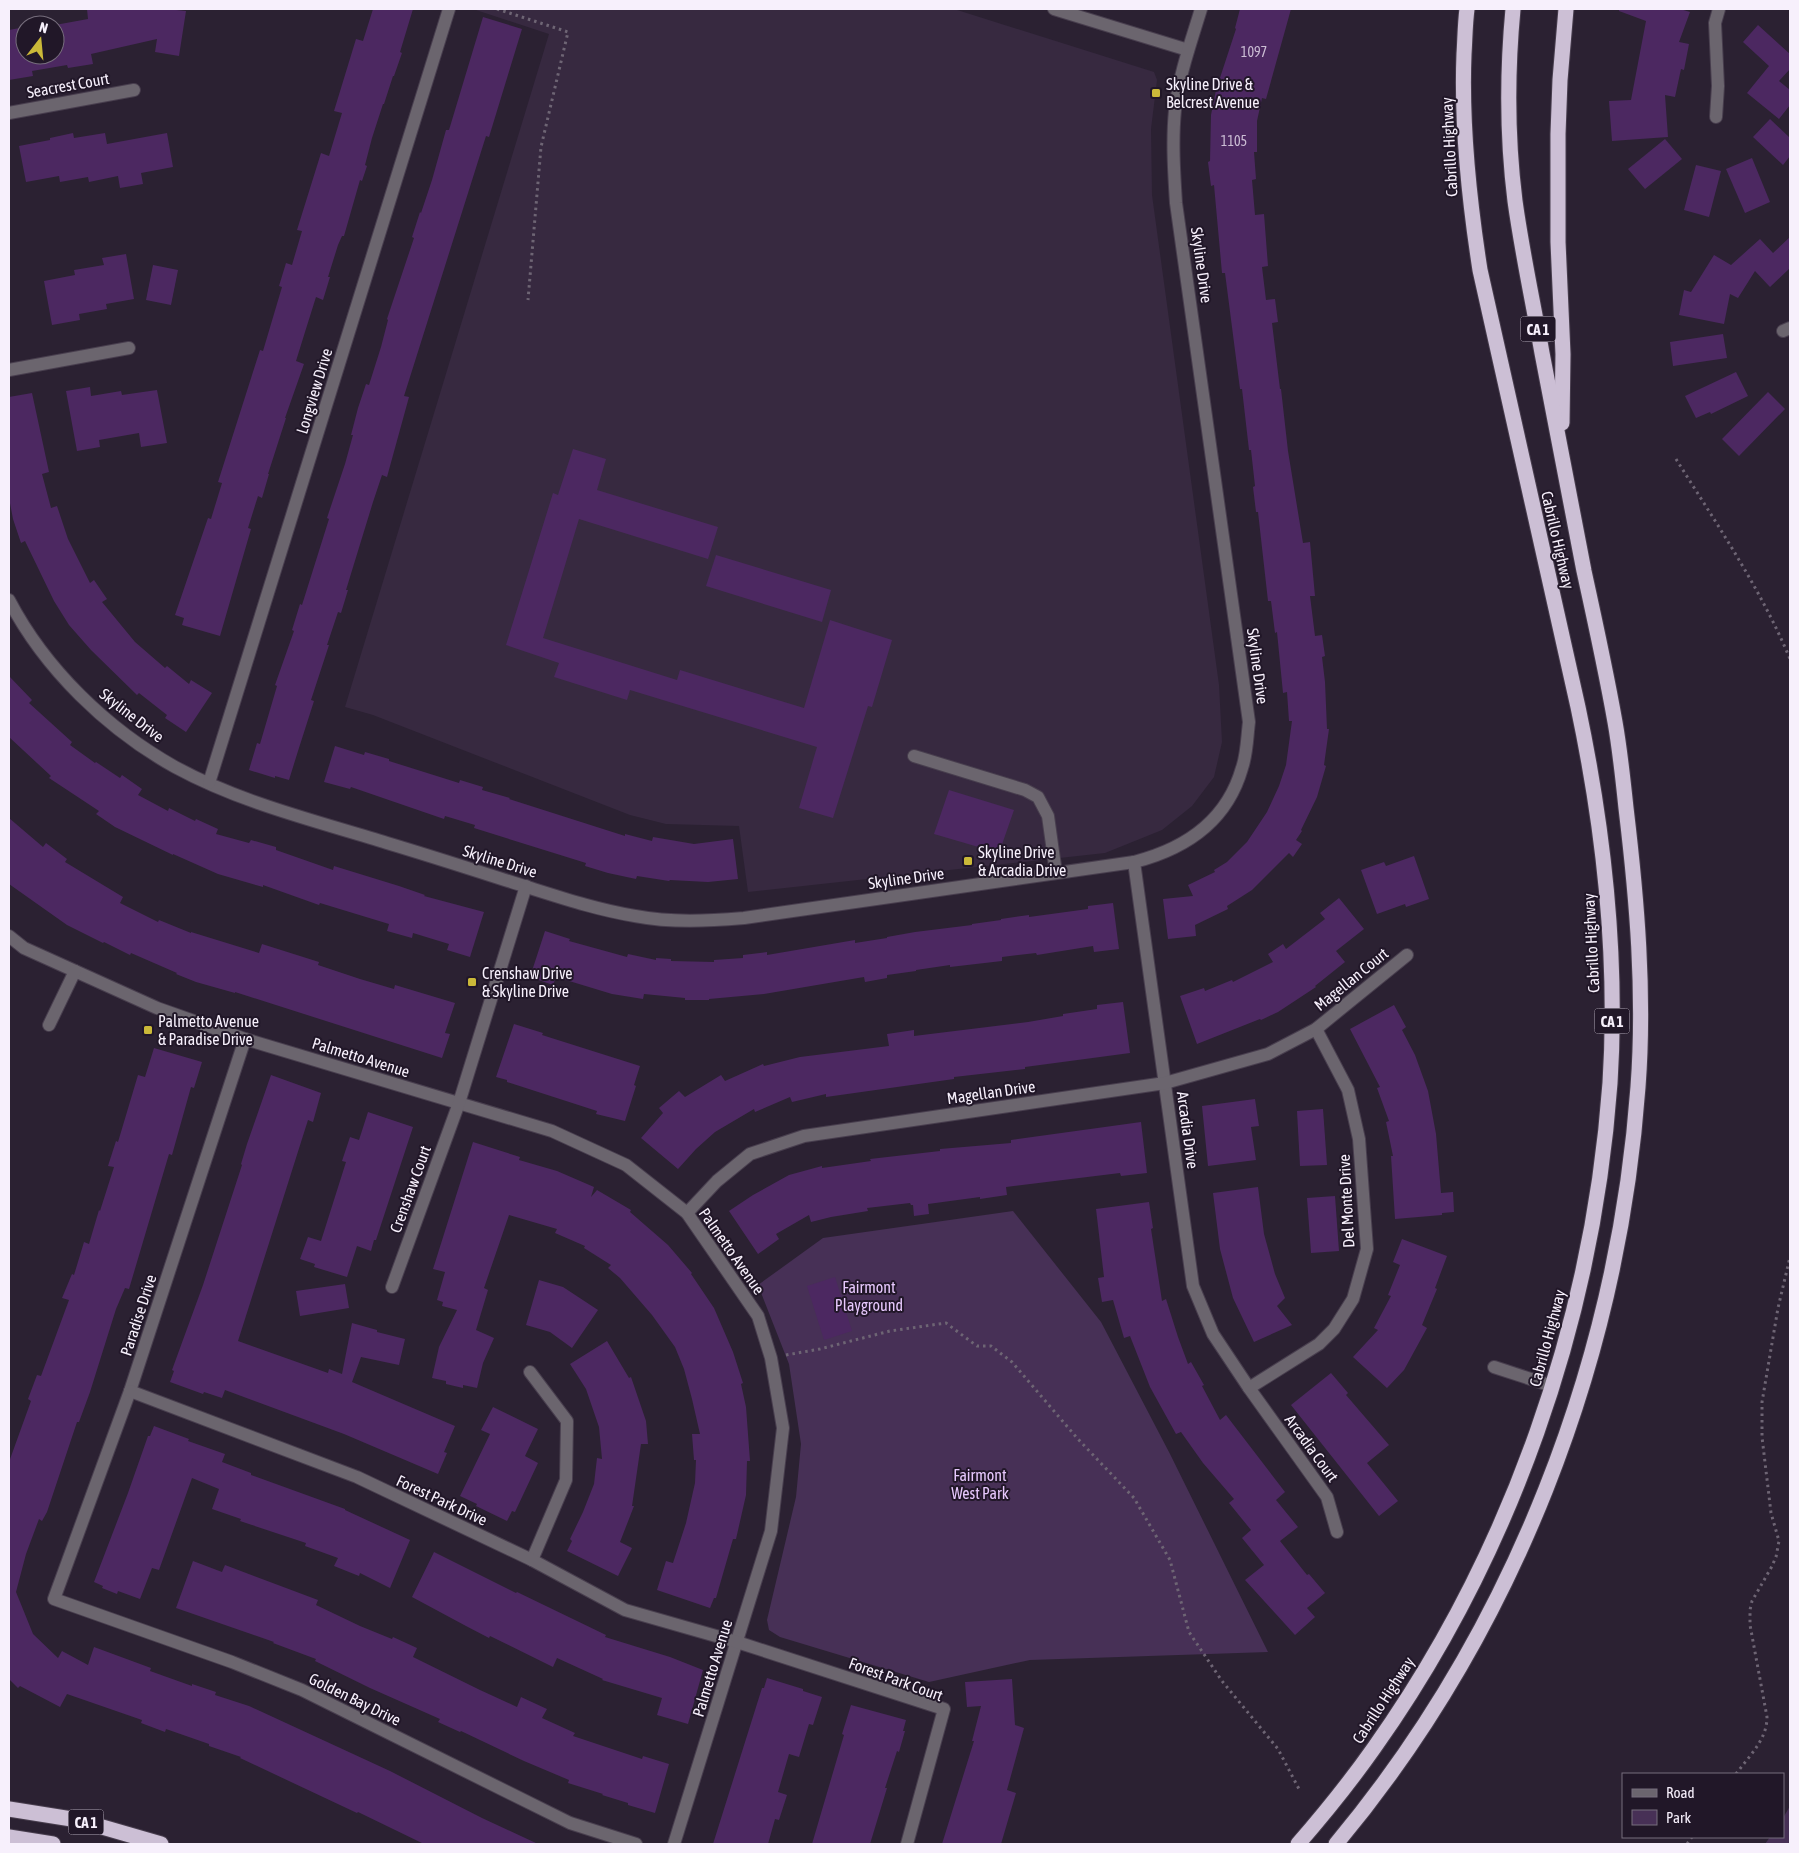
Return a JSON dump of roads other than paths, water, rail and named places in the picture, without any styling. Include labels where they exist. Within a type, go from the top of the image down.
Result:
[{"type":"highway","points":[[1457,9],[1459,77],[1464,136]]},
{"type":"highway","name":"Cabrillo Highway","points":[[1298,1844],[1350,1781],[1421,1677],[1474,1579],[1498,1528],[1530,1450],[1552,1386],[1584,1270],[1604,1145],[1610,1082],[1612,1017],[1610,956],[1600,830],[1589,759],[1480,270],[1470,207],[1464,136],[1463,77],[1467,9]]},
{"type":"highway","name":"Cabrillo Highway","points":[[1336,1844],[1398,1763],[1445,1692],[1488,1615],[1524,1539],[1557,1461],[1585,1379],[1611,1276],[1623,1210],[1638,1084],[1640,1017],[1635,889],[1616,725],[1561,457],[1515,202],[1509,120],[1510,38],[1513,9]]},
{"type":"highway","points":[[1561,457],[1563,354],[1558,242],[1558,134],[1566,9]]},
{"type":"highway","name":"CA 1","points":[[9,1809],[78,1820],[161,1844]]},
{"type":"highway","name":"CA 1","points":[[9,1837],[53,1844]]},
{"type":"street","name":"Longview Drive","points":[[209,784],[449,9]]},
{"type":"street","points":[[1054,9],[1188,50]]},
{"type":"street","name":"Skyline Drive","points":[[9,600],[34,640],[80,695],[112,724],[174,766],[209,784],[265,805],[526,886],[599,908],[636,916],[671,921],[744,918],[1134,862],[1158,856],[1182,845],[1201,831],[1219,813],[1233,792],[1242,768],[1249,722],[1176,202],[1174,163],[1175,110],[1180,80],[1201,9]]},
{"type":"street","points":[[1716,117],[1718,86],[1715,23],[1719,9]]},
{"type":"street","name":"Seacrest Court","points":[[9,113],[134,90]]},
{"type":"street","points":[[9,370],[128,348]]},
{"type":"street","points":[[914,756],[1025,790],[1038,797],[1048,816],[1056,873]]},
{"type":"street","name":"Arcadia Drive","points":[[1134,862],[1193,1286],[1213,1334],[1249,1388]]},
{"type":"street","name":"Crenshaw Court","points":[[392,1287],[459,1103],[526,886]]},
{"type":"street","name":"Palmetto Avenue","points":[[9,936],[24,948],[158,1008],[245,1039],[552,1131],[626,1165],[686,1213],[758,1316],[771,1358],[783,1428],[771,1531],[674,1844]]},
{"type":"street","name":"Magellan Court","points":[[1316,1029],[1407,955]]},
{"type":"street","points":[[48,1025],[75,971]]},
{"type":"street","name":"Magellan Drive","points":[[686,1213],[717,1180],[750,1154],[804,1136],[1165,1083],[1268,1054],[1316,1029]]},
{"type":"street","name":"Del Monte Drive","points":[[1249,1388],[1319,1344],[1334,1329],[1353,1299],[1367,1249],[1359,1140],[1348,1090],[1316,1029]]},
{"type":"street","name":"Paradise Drive","points":[[54,1599],[130,1392],[245,1039]]},
{"type":"street","points":[[1494,1367],[1552,1386]]},
{"type":"street","points":[[530,1372],[567,1421],[566,1480],[532,1560]]},
{"type":"street","name":"Arcadia Court","points":[[1249,1388],[1327,1497],[1337,1532]]},
{"type":"street","name":"Forest Park Drive","points":[[130,1392],[357,1477],[532,1560],[624,1610],[737,1642]]},
{"type":"street","name":"Golden Bay Drive","points":[[54,1599],[232,1662],[302,1690],[570,1823],[636,1844]]},
{"type":"street","name":"Forest Park Court","points":[[737,1642],[944,1709],[907,1844]]},
{"type":"place","name":"Skyline Drive & Belcrest Avenue","points":[[1156,93]]},
{"type":"place","name":"Skyline Drive & Arcadia Drive","points":[[968,861]]},
{"type":"place","name":"Crenshaw Drive & Skyline Drive","points":[[472,982]]},
{"type":"place","name":"Palmetto Avenue & Paradise Drive","points":[[148,1030]]},
{"type":"park label","name":"Fairmont Playground","points":[[869,1296]]},
{"type":"park label","name":"Fairmont West Park","points":[[980,1484]]}]
